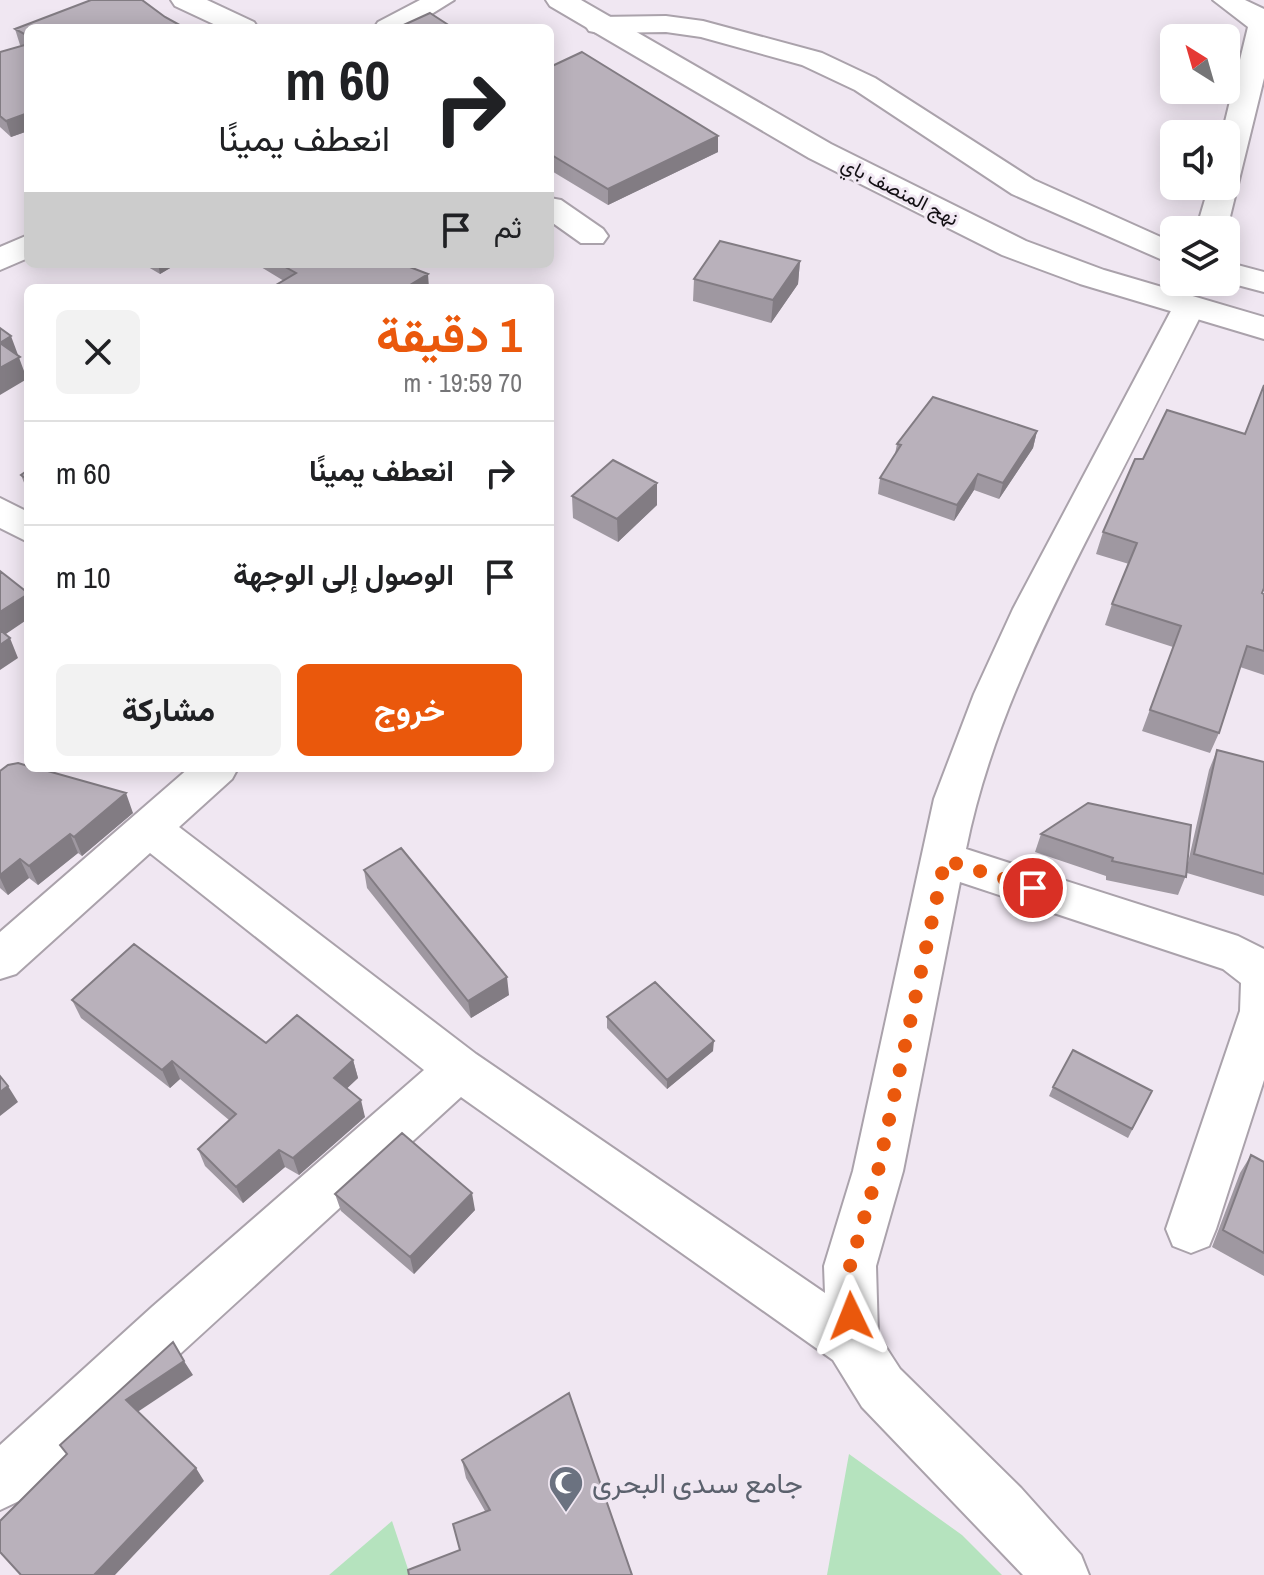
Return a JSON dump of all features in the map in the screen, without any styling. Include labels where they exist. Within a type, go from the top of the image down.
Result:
[{"type":"main road","name":"نهج المنصف باي","points":[[560,0],[820,151],[1014,248],[1185,298],[1264,328]]},
{"type":"street","points":[[185,0],[236,24]]},
{"type":"street","points":[[395,24],[440,0]]},
{"type":"street","points":[[1227,0],[1262,20],[1239,120]]},
{"type":"street","points":[[599,25],[666,24],[703,29],[812,59],[865,84],[1023,187],[1160,249]]},
{"type":"street","points":[[554,210],[592,236]]},
{"type":"street","points":[[0,260],[24,247]]},
{"type":"street","points":[[1240,276],[1264,282]]},
{"type":"street","points":[[852,1342],[850,1266],[878,1171],[945,860],[955,799],[1013,651],[1185,298]]},
{"type":"street","points":[[0,511],[24,526]]},
{"type":"street","points":[[0,960],[213,772]]},
{"type":"street","points":[[150,829],[459,1069],[852,1342],[881,1388],[1001,1508],[1061,1575]]},
{"type":"street","points":[[945,860],[1238,955],[1264,974],[1263,1011],[1191,1229]]},
{"type":"street","points":[[0,1482],[170,1325],[459,1069]]},
{"type":"green space","points":[[849,1454],[962,1535],[1002,1575],[827,1575]]},
{"type":"green space","points":[[392,1521],[410,1575],[329,1575]]},
{"type":"building","points":[[91,0],[142,0],[178,24],[28,24]]},
{"type":"building","points":[[430,13],[447,24],[406,24]]},
{"type":"building","points":[[24,45],[24,114],[6,121],[0,116],[0,52]]},
{"type":"building","points":[[582,52],[718,136],[608,189],[554,156],[554,65]]},
{"type":"building","points":[[720,241],[800,261],[773,300],[694,279]]},
{"type":"building","points":[[287,268],[412,268],[428,274],[412,284],[278,284],[296,273]]},
{"type":"building","points":[[0,328],[11,336],[0,343]]},
{"type":"building","points":[[0,343],[20,357],[0,368]]},
{"type":"building","points":[[1264,385],[1264,651],[1247,646],[1219,733],[1150,710],[1181,626],[1112,604],[1137,543],[1103,532],[1135,459],[1143,459],[1167,410],[1245,434]]},
{"type":"building","points":[[933,397],[1037,431],[1003,483],[978,474],[957,505],[880,478],[901,445],[897,444]]},
{"type":"building","points":[[613,460],[657,483],[617,519],[572,496]]},
{"type":"building","points":[[0,571],[24,590],[24,597],[0,612]]},
{"type":"building","points":[[0,630],[10,638],[0,645]]},
{"type":"building","points":[[1217,750],[1264,762],[1264,874],[1194,854]]},
{"type":"building","points":[[18,763],[24,765],[24,772],[51,772],[126,793],[74,837],[70,834],[29,866],[20,859],[0,875],[0,771]]},
{"type":"building","points":[[1088,803],[1191,825],[1186,877],[1112,861],[1113,858],[1041,834]]},
{"type":"building","points":[[401,848],[507,977],[468,1001],[364,870]]},
{"type":"building","points":[[134,944],[266,1043],[297,1015],[353,1060],[334,1078],[361,1100],[293,1158],[279,1150],[236,1187],[198,1149],[236,1114],[172,1061],[162,1070],[72,1000]]},
{"type":"building","points":[[655,982],[714,1041],[667,1080],[607,1017]]},
{"type":"building","points":[[1073,1050],[1152,1091],[1132,1129],[1053,1087]]},
{"type":"building","points":[[0,1076],[8,1086],[0,1092]]},
{"type":"building","points":[[402,1133],[472,1193],[410,1257],[335,1194]]},
{"type":"building","points":[[1251,1155],[1264,1162],[1264,1253],[1223,1230]]},
{"type":"building","points":[[173,1342],[184,1361],[126,1400],[196,1468],[94,1575],[21,1575],[0,1552],[0,1521],[67,1454],[60,1445]]},
{"type":"building","points":[[569,1393],[632,1575],[409,1575],[408,1570],[460,1550],[453,1524],[490,1510],[462,1460]]},
{"type":"place","name":"جامع سىدى البحرى","points":[[566,1514]]},
{"type":"route","points":[[851,1316],[850,1266],[878,1171],[945,860],[1033,888]]}]
